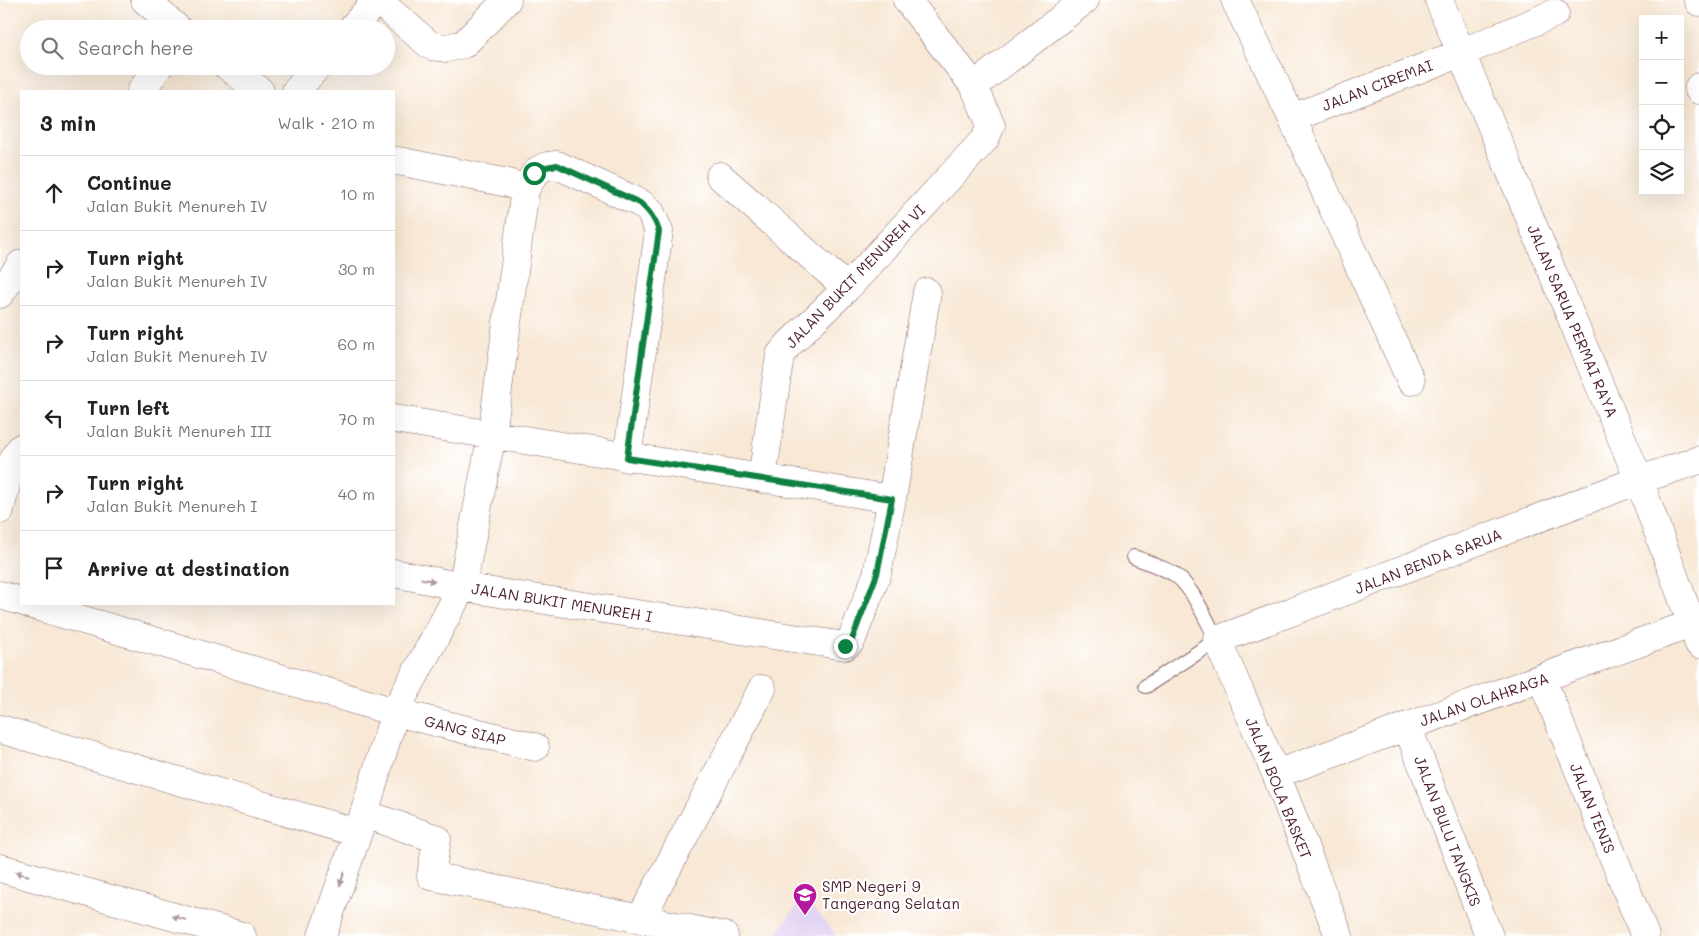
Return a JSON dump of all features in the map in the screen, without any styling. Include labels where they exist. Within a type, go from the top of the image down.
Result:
[{"type":"street","points":[[145,0],[168,20]]},
{"type":"street","points":[[359,20],[377,0],[430,46],[447,48],[464,44],[507,0]]},
{"type":"street","points":[[907,0],[974,86],[1085,0]]},
{"type":"street","points":[[1235,0],[1292,118],[1411,380]]},
{"type":"street","name":"JALAN SARUA PERMAI RAYA","points":[[1439,0],[1639,480],[1695,634]]},
{"type":"street","name":"JALAN CIREMAI","points":[[1292,118],[1461,53],[1555,13]]},
{"type":"street","points":[[142,90],[153,75]]},
{"type":"street","points":[[240,75],[259,90]]},
{"type":"street","points":[[297,90],[310,75]]},
{"type":"street","name":"JALAN BUKIT MENUREH VI","points":[[762,479],[780,355],[847,288],[985,138],[991,125],[974,86]]},
{"type":"street","points":[[395,162],[508,183],[525,190],[534,173],[541,168],[557,165],[640,203],[650,212],[656,221],[659,231],[627,458]]},
{"type":"street","points":[[720,176],[847,288]]},
{"type":"street","name":"JALAN BUKIT MENUREH I","points":[[525,190],[492,434],[462,587],[845,646],[851,642],[877,574],[892,499],[927,292]]},
{"type":"street","points":[[0,294],[20,265]]},
{"type":"street","points":[[395,419],[627,458],[892,499]]},
{"type":"street","points":[[0,510],[13,459]]},
{"type":"street","name":"JALAN BENDA SARUA","points":[[1217,640],[1639,480],[1699,460]]},
{"type":"street","points":[[322,936],[361,823],[395,712],[462,587],[395,572]]},
{"type":"street","points":[[0,595],[20,601]]},
{"type":"street","name":"GANG SIAP","points":[[32,605],[395,712],[535,747]]},
{"type":"street","name":"JALAN OLAHRAGA","points":[[1276,774],[1542,679],[1695,634]]},
{"type":"street","name":"JALAN BOLA BASKET","points":[[1217,640],[1276,774],[1339,936]]},
{"type":"street","name":"JALAN TENIS","points":[[1542,679],[1645,936]]},
{"type":"street","points":[[641,918],[762,689]]},
{"type":"street","name":"JALAN BULU TANGKIS","points":[[1407,726],[1489,936]]},
{"type":"street","points":[[0,729],[361,823],[437,839],[431,876],[724,936]]},
{"type":"street","points":[[0,868],[242,936]]},
{"type":"lane","points":[[1134,557],[1173,574],[1181,580],[1188,588],[1217,640],[1146,686]]},
{"type":"shaded area","name":"SMP Negeri 9 Tangerang Selatan","points":[[804,896],[836,936],[775,936]]},
{"type":"place","name":"SMP Negeri 9 Tangerang Selatan","points":[[805,916]]},
{"type":"route","points":[[534,173],[541,168],[557,165],[640,203],[656,221],[659,231],[627,458],[892,499],[877,574],[851,642],[845,646]]}]
